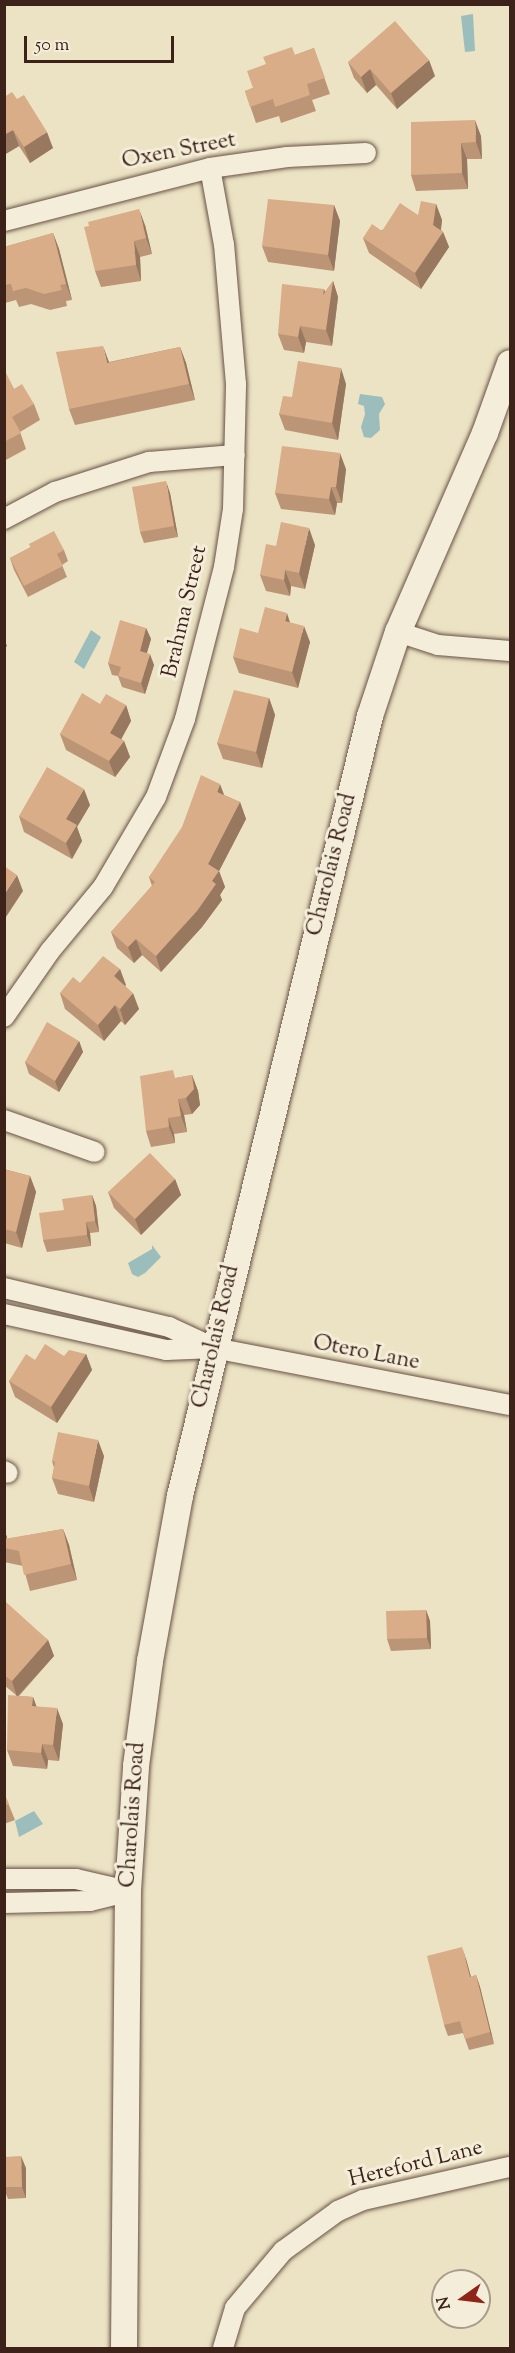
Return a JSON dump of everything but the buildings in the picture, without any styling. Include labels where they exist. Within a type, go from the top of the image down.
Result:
[{"type":"street","name":"Oxen Street","points":[[4,221],[210,168],[287,157],[366,153]]},
{"type":"street","name":"Brahma Street","points":[[4,1017],[50,951],[103,887],[156,797],[185,719],[224,567],[233,509],[235,454],[232,318],[210,168]]},
{"type":"street","name":"Charolais Road","points":[[124,2349],[128,1891],[136,1766],[150,1661],[213,1348],[370,716],[398,632],[485,433],[510,363]]},
{"type":"street","points":[[4,519],[55,492],[149,462],[235,454]]},
{"type":"street","points":[[398,632],[438,645],[510,651]]},
{"type":"street","points":[[4,1120],[94,1152]]},
{"type":"street","name":"Otero Lane","points":[[4,1288],[169,1328],[213,1348]]},
{"type":"street","name":"Otero Lane","points":[[4,1314],[166,1350],[213,1348],[510,1405]]},
{"type":"street","points":[[4,1879],[76,1879],[128,1891]]},
{"type":"street","points":[[4,1902],[90,1900],[128,1891]]},
{"type":"street","name":"Hereford Lane","points":[[223,2349],[235,2308],[283,2251],[338,2211],[363,2200],[510,2167]]},
{"type":"water","points":[[473,14],[475,51],[465,52],[461,16]]},
{"type":"water","points":[[360,394],[382,397],[385,404],[379,414],[380,430],[371,438],[364,437],[361,427],[365,414],[364,406],[358,404]]},
{"type":"water","points":[[91,630],[101,637],[84,669],[74,662]]},
{"type":"water","points":[[152,1245],[161,1257],[145,1273],[138,1277],[132,1274],[128,1263],[152,1249]]},
{"type":"water","points":[[34,1811],[43,1824],[19,1837],[15,1821]]}]
